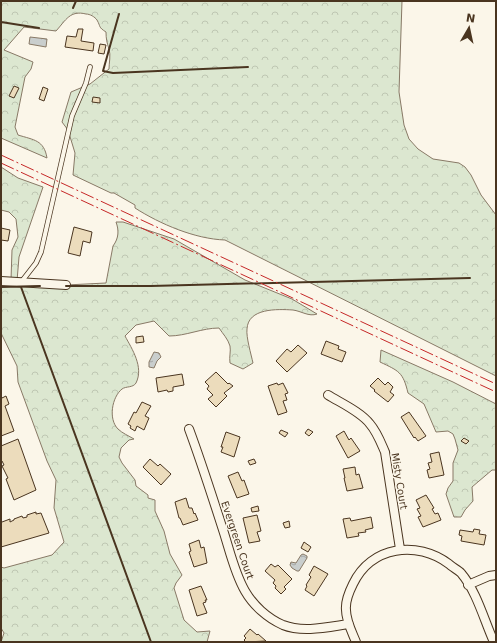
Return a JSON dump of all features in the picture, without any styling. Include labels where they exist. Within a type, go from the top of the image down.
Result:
[{"type":"street","points":[[1,281],[66,285]]},
{"type":"street","name":"Misty Court","points":[[328,395],[354,410],[370,423],[380,439],[385,452],[400,549]]},
{"type":"street","name":"Evergreen Court","points":[[189,429],[233,562],[244,591],[255,605],[270,618],[284,625],[300,628],[317,628],[349,624]]},
{"type":"street","points":[[356,642],[349,624],[346,610],[348,593],[356,577],[370,562],[383,554],[400,549],[418,550],[440,557],[460,573],[473,593],[494,642]]},
{"type":"street","points":[[468,585],[489,576],[496,575]]},
{"type":"lane","points":[[21,282],[33,268],[41,252],[72,116],[86,83],[90,67]]},
{"type":"green space","points":[[1,1],[402,1],[399,92],[404,125],[409,139],[418,149],[433,159],[459,163],[465,167],[471,175],[481,195],[496,215],[496,376],[225,240],[202,237],[178,230],[155,220],[135,208],[135,205],[114,193],[111,193],[73,175],[75,153],[68,130],[62,122],[71,92],[90,84],[109,69],[110,51],[106,32],[91,15],[76,13],[69,17],[56,31],[24,27],[4,50],[33,62],[31,69],[25,77],[15,127],[18,135],[41,144],[46,152],[47,158],[1,138]]},
{"type":"green space","points":[[1,167],[18,178],[43,187],[19,257],[17,281],[66,285],[106,283],[113,246],[118,234],[116,222],[123,222],[174,239],[245,280],[292,299],[317,314],[311,315],[293,310],[272,310],[258,313],[252,317],[249,322],[247,332],[253,363],[243,369],[230,363],[230,346],[219,328],[169,336],[154,321],[136,325],[125,336],[136,358],[139,371],[136,383],[133,386],[122,389],[116,397],[112,408],[115,425],[118,429],[134,439],[129,440],[121,448],[119,457],[135,480],[136,486],[148,495],[148,498],[155,500],[155,511],[164,531],[170,554],[182,575],[174,588],[184,620],[197,632],[210,631],[207,642],[1,642],[4,633],[1,628],[1,567],[4,568],[52,555],[64,542],[54,508],[56,480],[47,461],[18,382],[17,366],[1,333],[1,280],[11,280],[12,250],[18,237],[16,219],[9,212],[1,210]]},
{"type":"green space","points":[[381,350],[453,382],[496,404],[496,470],[492,470],[472,487],[473,501],[461,517],[454,517],[446,494],[453,481],[453,463],[458,450],[453,434],[448,431],[436,432],[424,404],[408,393],[402,376],[396,370],[380,362]]},
{"type":"water","points":[[30,37],[47,39],[46,47],[29,44]]},
{"type":"water","points":[[154,352],[159,353],[161,357],[157,361],[154,368],[149,367],[149,362]]},
{"type":"water","points":[[303,554],[307,556],[307,558],[299,571],[297,571],[290,565],[291,562],[296,563]]},
{"type":"building","points":[[78,29],[83,29],[81,41],[94,43],[93,51],[65,47],[67,36],[76,37]]},
{"type":"building","points":[[100,44],[106,45],[104,54],[98,53]]},
{"type":"building","points":[[14,86],[19,88],[14,98],[9,96]]},
{"type":"building","points":[[43,87],[48,89],[44,101],[39,99]]},
{"type":"building","points":[[93,97],[100,98],[100,103],[92,102]]},
{"type":"building","points":[[74,227],[92,232],[90,243],[83,241],[80,256],[68,253]]},
{"type":"building","points":[[1,228],[10,230],[8,241],[1,240]]},
{"type":"building","points":[[143,336],[144,342],[136,343],[136,337]]},
{"type":"building","points":[[326,341],[339,346],[338,349],[346,352],[342,362],[321,354]]},
{"type":"building","points":[[298,345],[307,353],[287,372],[276,361],[287,349],[291,352]]},
{"type":"building","points":[[216,372],[228,384],[229,383],[233,386],[224,393],[227,396],[216,407],[208,399],[213,395],[207,389],[209,386],[205,382]]},
{"type":"building","points":[[182,374],[184,385],[173,387],[173,391],[168,392],[167,390],[158,392],[156,378]]},
{"type":"building","points":[[378,378],[385,385],[388,382],[393,387],[390,392],[394,395],[388,402],[370,386]]},
{"type":"building","points":[[277,383],[278,385],[283,383],[288,393],[285,394],[287,400],[283,401],[287,412],[278,415],[268,386]]},
{"type":"building","points":[[1,395],[2,398],[6,396],[9,404],[5,406],[14,431],[1,436]]},
{"type":"building","points":[[142,402],[151,406],[145,416],[149,418],[144,430],[137,426],[135,431],[130,428],[131,426],[128,424],[134,412],[136,413]]},
{"type":"building","points":[[409,412],[426,436],[418,441],[415,437],[414,438],[401,417]]},
{"type":"building","points":[[308,429],[313,432],[309,436],[305,433]]},
{"type":"building","points":[[281,430],[288,433],[285,437],[279,433]]},
{"type":"building","points":[[344,431],[349,440],[351,438],[360,451],[348,458],[336,436]]},
{"type":"building","points":[[226,432],[240,437],[234,457],[221,452],[223,447],[221,447]]},
{"type":"building","points":[[464,438],[469,441],[466,444],[461,441]]},
{"type":"building","points":[[18,439],[36,490],[14,500],[6,479],[8,478],[2,466],[4,465],[1,461],[1,446]]},
{"type":"building","points":[[439,452],[444,475],[429,478],[427,470],[430,469],[428,463],[432,462],[430,454]]},
{"type":"building","points":[[150,459],[158,466],[160,464],[171,474],[161,485],[143,467]]},
{"type":"building","points":[[254,459],[256,463],[250,465],[248,461]]},
{"type":"building","points":[[355,467],[356,475],[359,474],[363,488],[347,491],[343,469]]},
{"type":"building","points":[[238,472],[242,481],[244,480],[249,494],[237,498],[228,476]]},
{"type":"building","points":[[426,495],[434,508],[432,509],[435,514],[438,513],[441,520],[423,527],[418,517],[421,516],[417,509],[420,508],[416,500]]},
{"type":"building","points":[[186,498],[189,508],[192,508],[198,520],[183,525],[179,518],[175,502]]},
{"type":"building","points":[[258,506],[259,511],[252,512],[251,508]]},
{"type":"building","points":[[36,512],[36,514],[41,513],[49,533],[1,547],[1,521],[10,519],[10,522],[22,516],[23,518],[27,517],[27,515]]},
{"type":"building","points":[[257,515],[261,531],[257,532],[260,541],[249,543],[243,518]]},
{"type":"building","points":[[371,517],[373,528],[365,530],[366,532],[358,533],[359,536],[347,538],[343,519],[350,518],[351,521]]},
{"type":"building","points":[[289,521],[290,527],[285,528],[283,523]]},
{"type":"building","points":[[474,529],[480,530],[479,534],[486,535],[484,545],[461,541],[462,536],[459,535],[460,530],[473,532]]},
{"type":"building","points":[[199,540],[201,548],[204,547],[207,563],[194,567],[189,552],[191,551],[189,544]]},
{"type":"building","points":[[304,542],[311,547],[308,552],[301,548]]},
{"type":"building","points":[[271,564],[275,567],[278,565],[292,579],[284,587],[286,589],[281,594],[275,588],[276,586],[273,583],[275,580],[265,571]]},
{"type":"building","points":[[314,566],[328,574],[314,596],[305,590],[311,577],[309,575]]},
{"type":"building","points":[[201,586],[207,600],[203,603],[207,613],[197,616],[189,590]]},
{"type":"building","points":[[250,629],[266,641],[246,642],[244,640],[246,638],[244,636]]},
{"type":"wall","points":[[73,8],[76,1]]},
{"type":"wall","points":[[119,14],[103,71],[113,73],[248,67]]},
{"type":"wall","points":[[1,22],[39,28]]},
{"type":"wall","points":[[66,286],[151,286],[470,278]]},
{"type":"wall","points":[[1,287],[40,286]]},
{"type":"wall","points":[[21,287],[151,642]]},
{"type":"power","points":[[1,155],[496,384]]},
{"type":"power","points":[[1,163],[496,392]]}]
